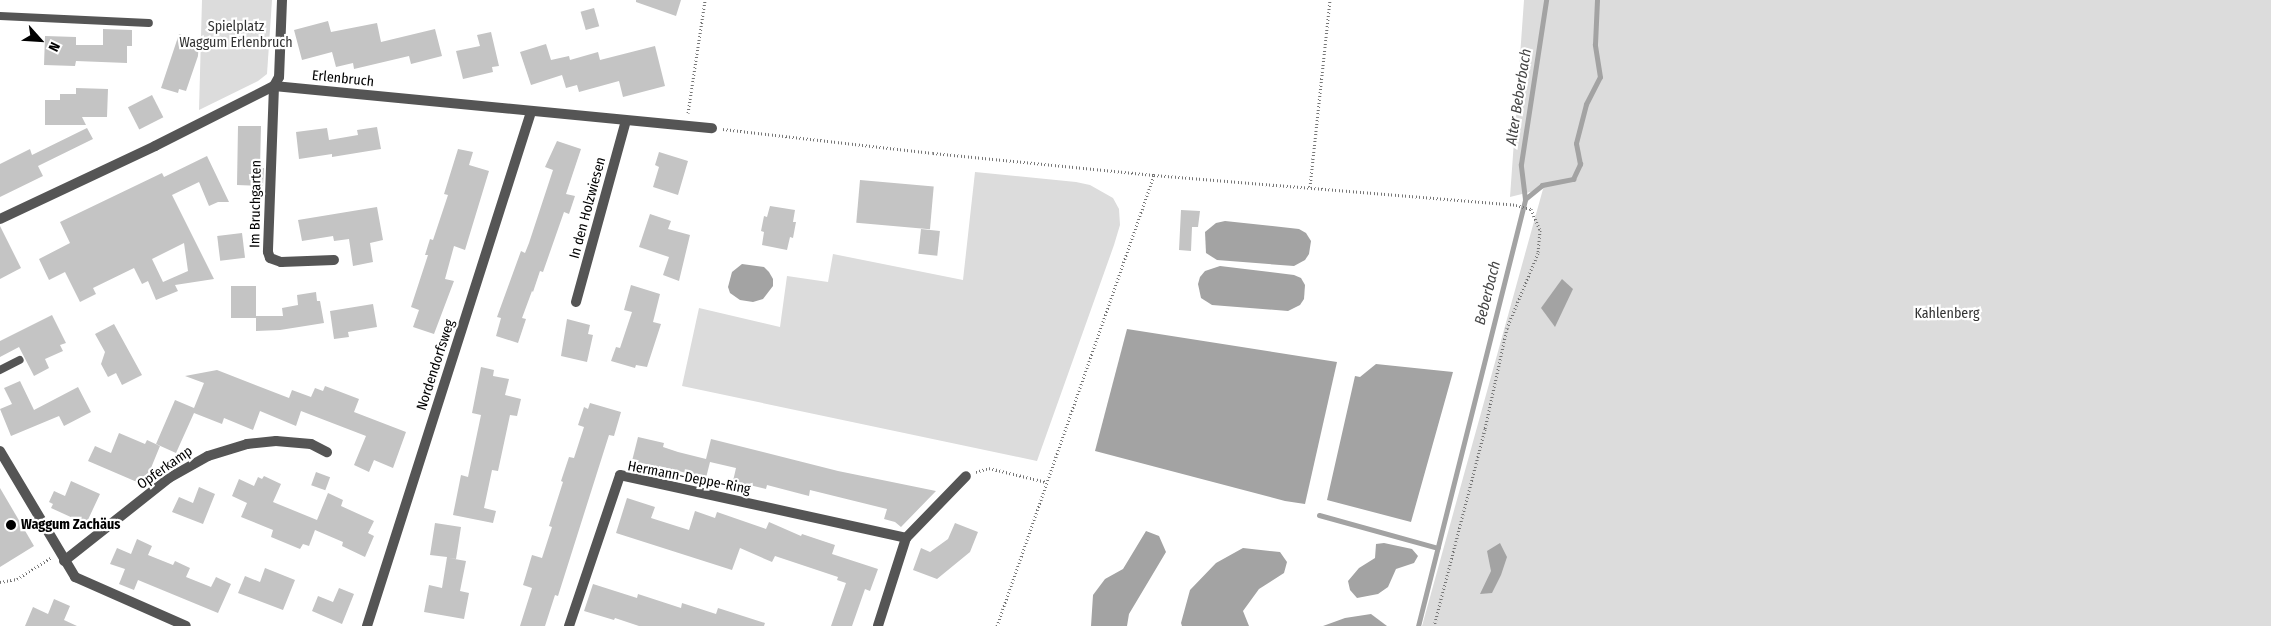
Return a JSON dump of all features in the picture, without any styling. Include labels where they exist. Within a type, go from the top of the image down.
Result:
[{"type":"street","points":[[0,219],[155,146],[274,86],[279,77],[282,0]]},
{"type":"street","name":"Erlenbruch","points":[[274,86],[712,128]]},
{"type":"street","name":"Im Bruchgarten","points":[[274,86],[268,252],[270,258],[281,262],[334,260]]},
{"type":"street","name":"Nordendorfsweg","points":[[367,626],[531,112]]},
{"type":"street","name":"In den Holzwiesen","points":[[576,302],[626,121]]},
{"type":"street","name":"Opferkamp","points":[[62,557],[169,478],[208,456],[247,444],[276,441],[311,444],[327,452]]},
{"type":"street","points":[[0,451],[75,577],[186,626]]},
{"type":"street","name":"Hermann-Deppe-Ring","points":[[570,626],[620,475],[906,538]]},
{"type":"street","points":[[878,626],[906,538],[966,476]]},
{"type":"lane","points":[[0,16],[149,23]]},
{"type":"lane","points":[[0,370],[20,360]]},
{"type":"path","points":[[686,126],[705,0]]},
{"type":"path","points":[[1310,187],[1330,0]]},
{"type":"path","points":[[712,128],[1154,175],[1516,205],[1531,209],[1538,219],[1540,230],[1538,253],[1507,328],[1485,429],[1434,626]]},
{"type":"path","points":[[997,626],[1154,175]]},
{"type":"path","points":[[966,476],[989,468],[1046,482]]},
{"type":"path","points":[[0,582],[17,579],[62,557]]},
{"type":"green space","name":"Spielplatz Waggum Erlenbruch","points":[[202,0],[272,0],[267,74],[258,81],[199,110]]},
{"type":"green space","name":"Kahlenberg","points":[[1524,0],[2271,0],[2271,626],[1422,626],[1543,189],[1510,197]]},
{"type":"green space","points":[[975,172],[1090,185],[1113,198],[1119,209],[1120,225],[1114,245],[1037,461],[682,386],[699,308],[780,327],[787,276],[828,282],[833,254],[963,280]]},
{"type":"shaded area","points":[[1225,221],[1299,229],[1306,233],[1311,241],[1309,254],[1305,260],[1294,266],[1217,260],[1206,253],[1205,232],[1216,223]]},
{"type":"shaded area","points":[[742,264],[764,267],[769,272],[773,279],[773,286],[763,299],[753,302],[740,300],[730,293],[728,287],[732,272]]},
{"type":"shaded area","points":[[1220,266],[1294,275],[1301,278],[1305,285],[1304,299],[1300,305],[1288,311],[1212,305],[1201,298],[1198,284],[1200,277],[1205,271]]},
{"type":"shaded area","points":[[1562,279],[1573,289],[1555,327],[1541,308]]},
{"type":"shaded area","points":[[1127,329],[1337,362],[1305,504],[1285,501],[1095,451]]},
{"type":"shaded area","points":[[1376,364],[1453,372],[1411,522],[1327,500],[1355,376],[1360,377]]},
{"type":"shaded area","points":[[1146,531],[1159,536],[1166,552],[1129,614],[1127,626],[1091,626],[1093,595],[1105,579],[1123,569]]},
{"type":"shaded area","points":[[1384,543],[1412,549],[1418,556],[1414,563],[1396,569],[1388,587],[1378,594],[1357,598],[1350,590],[1348,581],[1359,568],[1375,558],[1376,544]]},
{"type":"shaded area","points":[[1500,543],[1507,557],[1501,575],[1492,593],[1480,594],[1491,571],[1487,551]]},
{"type":"shaded area","points":[[1243,548],[1280,552],[1287,562],[1284,573],[1259,589],[1243,611],[1249,626],[1182,626],[1181,623],[1190,590],[1216,563]]},
{"type":"shaded area","points":[[1371,614],[1387,626],[1323,626],[1345,618]]},
{"type":"building","points":[[636,0],[681,0],[676,16],[636,2]]},
{"type":"building","points":[[594,8],[599,26],[586,30],[581,12]]},
{"type":"building","points":[[328,21],[331,32],[377,23],[381,42],[435,29],[442,56],[411,64],[409,56],[354,69],[353,63],[336,67],[332,52],[302,60],[294,30]]},
{"type":"building","points":[[103,29],[132,30],[132,46],[127,46],[127,63],[76,61],[75,66],[44,65],[45,36],[76,37],[76,45],[103,45]]},
{"type":"building","points":[[491,32],[499,66],[492,67],[493,72],[463,79],[456,51],[480,46],[477,35]]},
{"type":"building","points":[[179,34],[199,41],[198,56],[186,91],[179,89],[178,93],[161,88]]},
{"type":"building","points":[[546,44],[551,60],[569,56],[570,60],[598,52],[600,60],[655,46],[665,86],[623,97],[619,81],[579,92],[577,85],[566,88],[562,75],[531,85],[520,52]]},
{"type":"building","points":[[76,88],[108,89],[107,117],[82,117],[86,125],[45,125],[45,100],[60,100],[60,94],[76,94]]},
{"type":"building","points":[[152,95],[163,117],[139,130],[128,107]]},
{"type":"building","points":[[238,126],[261,126],[260,168],[264,168],[263,186],[237,185]]},
{"type":"building","points":[[377,127],[381,149],[332,157],[332,154],[299,159],[296,132],[327,128],[329,140],[358,135],[357,130]]},
{"type":"building","points":[[87,128],[93,139],[38,166],[43,176],[0,197],[0,164],[30,149],[32,155]]},
{"type":"building","points":[[557,141],[581,149],[566,194],[575,196],[569,214],[564,212],[543,272],[540,271],[532,291],[522,318],[526,319],[518,343],[496,336],[501,318],[497,317],[521,251],[525,253],[529,243],[553,170],[545,167]]},
{"type":"building","points":[[458,149],[473,152],[469,165],[489,171],[465,250],[454,246],[445,279],[454,281],[434,334],[413,327],[419,310],[411,307],[428,255],[425,255],[430,239],[433,240],[448,195],[444,194]]},
{"type":"building","points":[[659,152],[688,161],[678,195],[653,187],[659,167],[655,165]]},
{"type":"building","points":[[207,156],[229,202],[218,202],[209,206],[199,182],[172,195],[214,279],[175,285],[178,291],[156,300],[148,281],[142,284],[134,268],[93,288],[96,294],[80,302],[65,272],[49,280],[39,259],[70,243],[60,222],[162,173],[164,177]],"holes":[[[184,243],[188,271],[163,282],[152,259]]]},
{"type":"building","points":[[860,180],[934,186],[930,229],[856,223]]},
{"type":"building","points":[[770,206],[795,210],[793,222],[796,222],[793,238],[790,237],[787,250],[762,245],[764,232],[761,231],[764,216],[767,217]]},
{"type":"building","points":[[377,207],[383,240],[370,243],[373,262],[353,266],[349,239],[334,241],[333,236],[302,241],[298,220]]},
{"type":"building","points":[[1181,210],[1200,211],[1198,227],[1192,227],[1191,251],[1179,250]]},
{"type":"building","points":[[650,214],[671,221],[668,229],[690,235],[679,281],[663,275],[669,257],[639,247]]},
{"type":"building","points":[[0,226],[21,268],[0,279]]},
{"type":"building","points":[[921,229],[940,231],[937,256],[918,254]]},
{"type":"building","points":[[242,233],[245,258],[220,261],[217,236]]},
{"type":"building","points":[[631,285],[660,294],[653,322],[661,324],[647,367],[636,365],[635,368],[611,361],[616,347],[620,348],[632,312],[624,310]]},
{"type":"building","points":[[231,286],[256,286],[256,318],[231,318]]},
{"type":"building","points":[[316,292],[317,301],[320,301],[324,323],[280,330],[256,331],[256,316],[283,316],[282,308],[298,305],[297,295]]},
{"type":"building","points":[[373,304],[377,327],[348,332],[349,337],[334,339],[330,311]]},
{"type":"building","points":[[52,315],[66,343],[60,345],[63,351],[45,359],[49,368],[34,376],[19,347],[0,357],[0,341]]},
{"type":"building","points":[[567,319],[590,325],[588,334],[593,335],[587,362],[561,356]]},
{"type":"building","points":[[114,324],[142,375],[122,385],[116,373],[108,377],[101,364],[105,352],[95,334]]},
{"type":"building","points":[[481,367],[494,370],[493,376],[509,379],[505,395],[521,399],[517,416],[510,415],[498,471],[492,470],[484,508],[496,511],[493,523],[453,515],[461,475],[468,477],[481,415],[472,413]]},
{"type":"building","points":[[217,370],[289,398],[292,390],[311,397],[315,388],[323,391],[325,386],[359,399],[354,412],[406,432],[393,468],[374,460],[369,472],[354,465],[366,436],[301,411],[296,426],[260,411],[253,430],[224,418],[222,424],[194,413],[176,453],[156,444],[175,400],[194,408],[204,383],[185,376]]},
{"type":"building","points":[[20,381],[34,410],[78,387],[91,412],[64,426],[59,416],[11,436],[0,409],[12,404],[4,388]]},
{"type":"building","points":[[590,403],[621,412],[614,436],[609,435],[558,596],[555,595],[545,626],[520,626],[532,588],[523,585],[532,555],[542,558],[552,527],[549,526],[563,482],[561,481],[569,457],[574,458],[584,427],[578,425],[584,407],[588,409]]},
{"type":"building","points":[[119,433],[145,444],[147,440],[160,446],[144,485],[88,461],[95,446],[111,453]]},
{"type":"building","points":[[638,437],[664,443],[663,447],[706,459],[711,439],[838,471],[936,491],[901,527],[895,522],[884,519],[887,509],[810,490],[809,496],[767,485],[766,489],[733,481],[736,468],[710,462],[706,478],[659,466],[657,471],[631,465]]},
{"type":"building","points":[[316,472],[330,477],[325,490],[311,485]]},
{"type":"building","points":[[264,476],[281,484],[273,502],[317,520],[328,493],[343,500],[341,506],[374,521],[368,533],[374,536],[365,557],[342,546],[343,542],[315,530],[309,546],[303,544],[300,549],[271,537],[273,530],[241,517],[247,503],[232,496],[239,479],[254,486],[258,477],[262,479]]},
{"type":"building","points":[[71,481],[100,494],[86,524],[51,508],[53,504],[49,502],[54,491],[65,496]]},
{"type":"building","points":[[199,487],[215,494],[203,524],[172,512],[179,497],[193,503]]},
{"type":"building","name":"Waggum Zachäus","points":[[0,488],[34,546],[0,567]]},
{"type":"building","points":[[627,498],[655,507],[651,518],[689,530],[695,511],[715,518],[717,512],[766,529],[769,522],[801,536],[802,534],[835,545],[832,554],[878,569],[870,591],[865,589],[852,626],[831,626],[846,583],[837,580],[838,577],[775,556],[772,562],[740,548],[732,570],[616,533]]},
{"type":"building","points":[[435,523],[461,527],[456,559],[449,558],[466,561],[460,591],[469,593],[464,619],[424,612],[429,585],[442,588],[447,557],[430,555]]},
{"type":"building","points":[[955,523],[978,532],[970,552],[937,579],[913,570],[921,548],[930,552],[948,539]]},
{"type":"building","points":[[137,539],[152,546],[148,555],[173,565],[175,561],[190,568],[186,577],[211,587],[216,577],[231,584],[218,613],[138,580],[134,590],[119,584],[125,569],[110,564],[117,548],[131,554]]},
{"type":"building","points":[[265,568],[295,580],[283,610],[238,593],[245,576],[260,582]]},
{"type":"building","points":[[593,584],[637,598],[638,594],[681,608],[682,603],[716,614],[718,608],[765,623],[764,626],[639,626],[584,611]]},
{"type":"building","points":[[339,588],[354,594],[342,624],[312,611],[318,596],[333,602]]},
{"type":"building","points":[[54,599],[70,606],[64,620],[77,626],[25,626],[33,607],[48,614]]},
{"type":"waterway","name":"Alter Beberbach","points":[[1525,199],[1521,164],[1546,0]]},
{"type":"waterway","name":"Beberbach","points":[[1418,626],[1525,199],[1542,185],[1573,179],[1580,164],[1576,143],[1586,104],[1600,77],[1595,44],[1597,0]]},
{"type":"waterway","points":[[1319,515],[1438,548]]},
{"type":"place","name":"Waggum Zachäus","points":[[11,525]]}]
